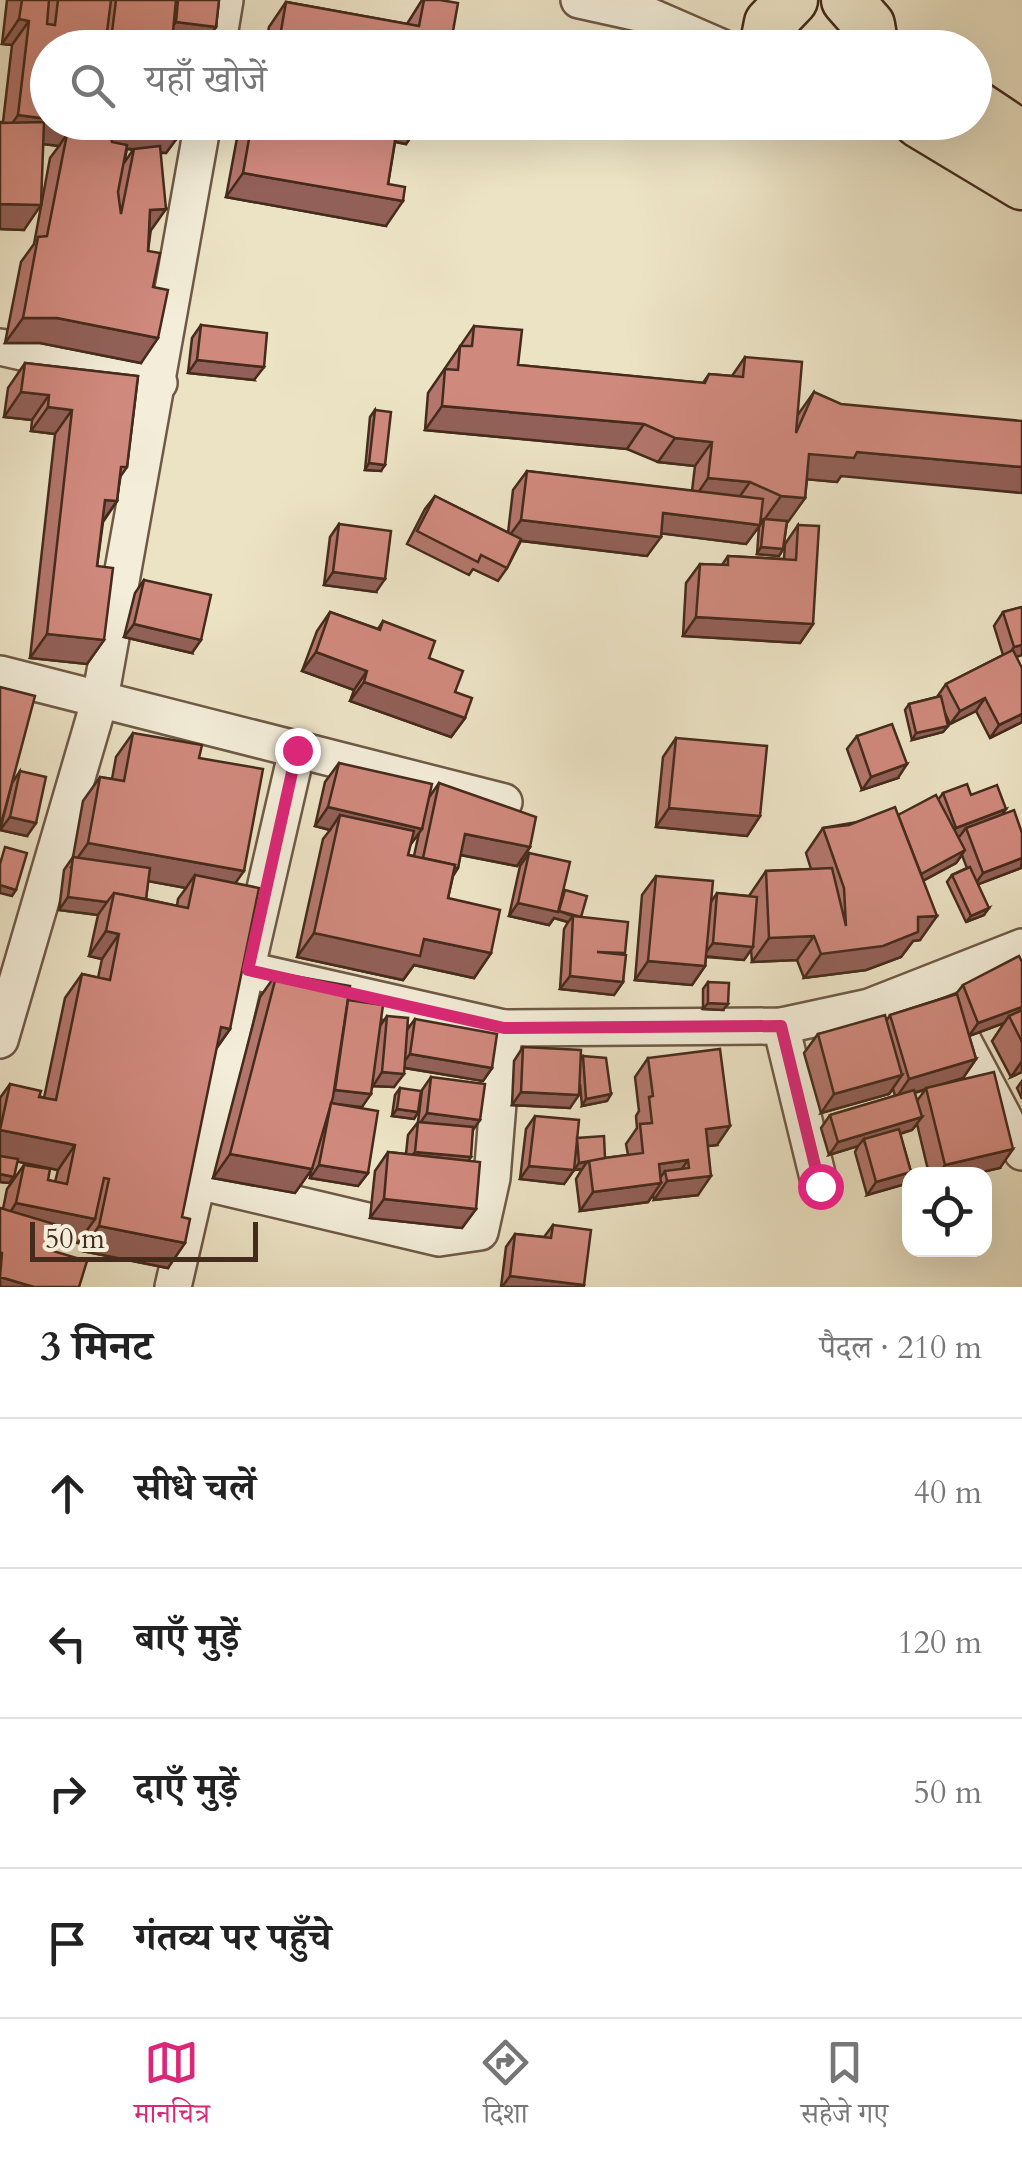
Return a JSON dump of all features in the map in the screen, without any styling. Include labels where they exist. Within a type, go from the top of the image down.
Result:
[{"type":"highway","points":[[992,116],[1022,137]]},
{"type":"highway","points":[[948,140],[1022,184]]},
{"type":"street","points":[[220,30],[226,0]]},
{"type":"street","points":[[579,0],[646,15],[681,30]]},
{"type":"street","points":[[0,1040],[100,698],[201,140]]},
{"type":"street","points":[[0,346],[159,383]]},
{"type":"street","points":[[0,674],[504,802]]},
{"type":"street","points":[[173,1287],[297,750]]},
{"type":"street","points":[[248,970],[504,1028],[781,1026],[869,1007],[1022,948]]},
{"type":"street","points":[[933,984],[1022,1152]]},
{"type":"street","points":[[781,1026],[820,1186]]},
{"type":"street","points":[[198,1180],[439,1238],[480,1232],[492,1178],[504,1028]]},
{"type":"building","points":[[22,0],[49,0],[47,24],[55,25],[58,0],[111,0],[107,30],[30,30],[30,117],[18,115],[29,21],[19,19]]},
{"type":"building","points":[[116,0],[176,0],[173,30],[112,30]]},
{"type":"building","points":[[178,0],[219,0],[216,27],[176,22]]},
{"type":"building","points":[[424,0],[458,3],[453,30],[281,30],[286,2],[419,26]]},
{"type":"building","points":[[30,122],[30,140],[43,140],[41,205],[0,204],[0,123]]},
{"type":"building","points":[[66,140],[112,140],[127,145],[118,192],[121,214],[134,149],[160,146],[166,209],[150,210],[148,251],[160,253],[153,287],[168,290],[158,338],[57,318],[23,318],[38,237],[47,236]]},
{"type":"building","points":[[249,140],[395,140],[388,184],[405,187],[403,201],[243,173]]},
{"type":"building","points":[[201,325],[267,333],[264,367],[197,360]]},
{"type":"building","points":[[474,326],[522,330],[518,365],[705,383],[709,374],[743,377],[745,357],[802,362],[796,433],[814,392],[841,404],[1022,421],[1022,467],[857,452],[854,458],[809,454],[805,498],[781,496],[750,482],[708,478],[712,442],[675,438],[644,424],[442,406],[445,369],[458,370],[460,346],[472,346]]},
{"type":"building","points":[[25,363],[138,376],[127,467],[121,467],[117,501],[105,500],[97,566],[113,568],[104,640],[47,634],[72,410],[48,407],[49,395],[21,392]]},
{"type":"building","points":[[375,410],[391,412],[385,465],[369,463]]},
{"type":"building","points":[[527,471],[763,499],[760,525],[663,513],[661,537],[521,520]]},
{"type":"building","points":[[435,496],[521,539],[507,568],[481,555],[478,562],[417,531]]},
{"type":"building","points":[[764,519],[787,521],[783,549],[761,547]]},
{"type":"building","points":[[339,524],[391,531],[385,579],[333,572]]},
{"type":"building","points":[[798,525],[819,526],[813,624],[696,617],[700,564],[728,565],[728,556],[796,560]]},
{"type":"building","points":[[144,580],[211,595],[201,640],[134,624]]},
{"type":"building","points":[[1022,607],[1022,645],[1014,647],[1003,612]]},
{"type":"building","points":[[330,612],[380,630],[383,621],[435,641],[429,658],[463,671],[455,692],[472,698],[465,718],[364,682],[367,671],[316,652]]},
{"type":"building","points":[[1013,650],[1022,668],[1022,714],[999,725],[985,698],[960,711],[946,684]]},
{"type":"building","points":[[0,687],[35,696],[0,828]]},
{"type":"building","points":[[941,696],[948,726],[916,733],[909,704]]},
{"type":"building","points":[[892,724],[907,764],[871,777],[857,736]]},
{"type":"building","points":[[133,733],[202,745],[199,758],[263,769],[244,871],[88,843],[100,777],[124,781]]},
{"type":"building","points":[[676,738],[767,746],[760,816],[669,808]]},
{"type":"building","points":[[339,763],[432,784],[422,829],[328,807]]},
{"type":"building","points":[[20,771],[46,777],[36,823],[10,817]]},
{"type":"building","points":[[439,783],[536,817],[530,847],[465,834],[458,868],[423,858]]},
{"type":"building","points":[[967,784],[971,795],[997,785],[1006,809],[956,828],[943,793]]},
{"type":"building","points":[[936,795],[965,850],[921,874],[898,815]]},
{"type":"building","points":[[895,807],[937,916],[918,917],[918,932],[883,946],[821,954],[814,936],[769,938],[766,871],[832,868],[846,926],[844,888],[823,828],[849,825]]},
{"type":"building","points":[[1014,810],[1022,833],[1022,858],[983,873],[966,828]]},
{"type":"building","points":[[340,815],[414,831],[408,855],[455,865],[448,898],[500,910],[491,953],[424,939],[420,956],[314,933]]},
{"type":"building","points":[[5,847],[27,853],[16,890],[0,885]]},
{"type":"building","points":[[529,853],[570,862],[558,912],[518,903]]},
{"type":"building","points":[[73,857],[150,868],[146,899],[114,893],[107,902],[68,897]]},
{"type":"building","points":[[970,867],[989,908],[971,916],[952,875]]},
{"type":"building","points":[[195,875],[259,888],[230,1029],[221,1027],[182,1217],[190,1219],[185,1243],[99,1226],[109,1179],[104,1178],[95,1219],[16,1203],[24,1165],[50,1169],[48,1180],[67,1184],[75,1145],[0,1130],[10,1084],[41,1091],[39,1097],[56,1100],[82,974],[110,980],[119,934],[106,931],[114,893],[188,908]]},
{"type":"building","points":[[656,876],[713,881],[705,966],[648,961]]},
{"type":"building","points":[[565,890],[587,896],[581,917],[559,911]]},
{"type":"building","points":[[717,893],[757,897],[753,947],[713,943]]},
{"type":"building","points":[[573,916],[628,922],[625,953],[597,952],[626,955],[623,982],[570,976]]},
{"type":"building","points":[[1019,956],[1022,1007],[978,1023],[963,985]]},
{"type":"building","points":[[277,973],[350,986],[333,1097],[312,1169],[230,1154]]},
{"type":"building","points":[[708,982],[729,983],[728,1004],[708,1003]]},
{"type":"building","points":[[957,994],[976,1059],[909,1079],[890,1015]]},
{"type":"building","points":[[348,1000],[383,1005],[371,1094],[335,1090]]},
{"type":"building","points":[[1022,1010],[1022,1042],[1009,1016]]},
{"type":"building","points":[[885,1015],[902,1075],[834,1094],[818,1034]]},
{"type":"building","points":[[387,1016],[408,1018],[404,1074],[382,1072]]},
{"type":"building","points":[[415,1019],[497,1034],[492,1068],[410,1054]]},
{"type":"building","points":[[523,1047],[581,1050],[579,1095],[521,1092]]},
{"type":"building","points":[[720,1049],[730,1126],[706,1129],[711,1176],[667,1181],[665,1171],[689,1168],[688,1160],[659,1164],[661,1183],[593,1192],[589,1160],[643,1153],[640,1124],[652,1123],[648,1058]]},
{"type":"building","points":[[583,1056],[606,1058],[611,1094],[586,1099]]},
{"type":"building","points":[[994,1072],[1013,1149],[945,1165],[926,1088]]},
{"type":"building","points":[[431,1077],[485,1084],[480,1120],[427,1113]]},
{"type":"building","points":[[400,1088],[421,1091],[418,1112],[397,1109]]},
{"type":"building","points":[[914,1090],[922,1117],[838,1142],[830,1115]]},
{"type":"building","points":[[331,1103],[378,1111],[368,1173],[319,1165]]},
{"type":"building","points":[[535,1116],[579,1120],[574,1170],[529,1166]]},
{"type":"building","points":[[418,1122],[473,1127],[471,1157],[415,1152]]},
{"type":"building","points":[[899,1129],[910,1167],[902,1167],[902,1175],[876,1182],[864,1139]]},
{"type":"building","points":[[604,1136],[605,1158],[579,1163],[577,1138]]},
{"type":"building","points":[[388,1152],[480,1162],[476,1209],[384,1199]]},
{"type":"building","points":[[0,1156],[18,1159],[14,1177],[0,1174]]},
{"type":"building","points":[[0,1208],[54,1224],[46,1249],[87,1261],[79,1287],[34,1287],[0,1277]]},
{"type":"building","points":[[553,1225],[591,1230],[584,1285],[510,1276],[515,1234],[551,1238]]},
{"type":"route","points":[[297,750],[248,970],[504,1028],[781,1026],[820,1186]]}]
